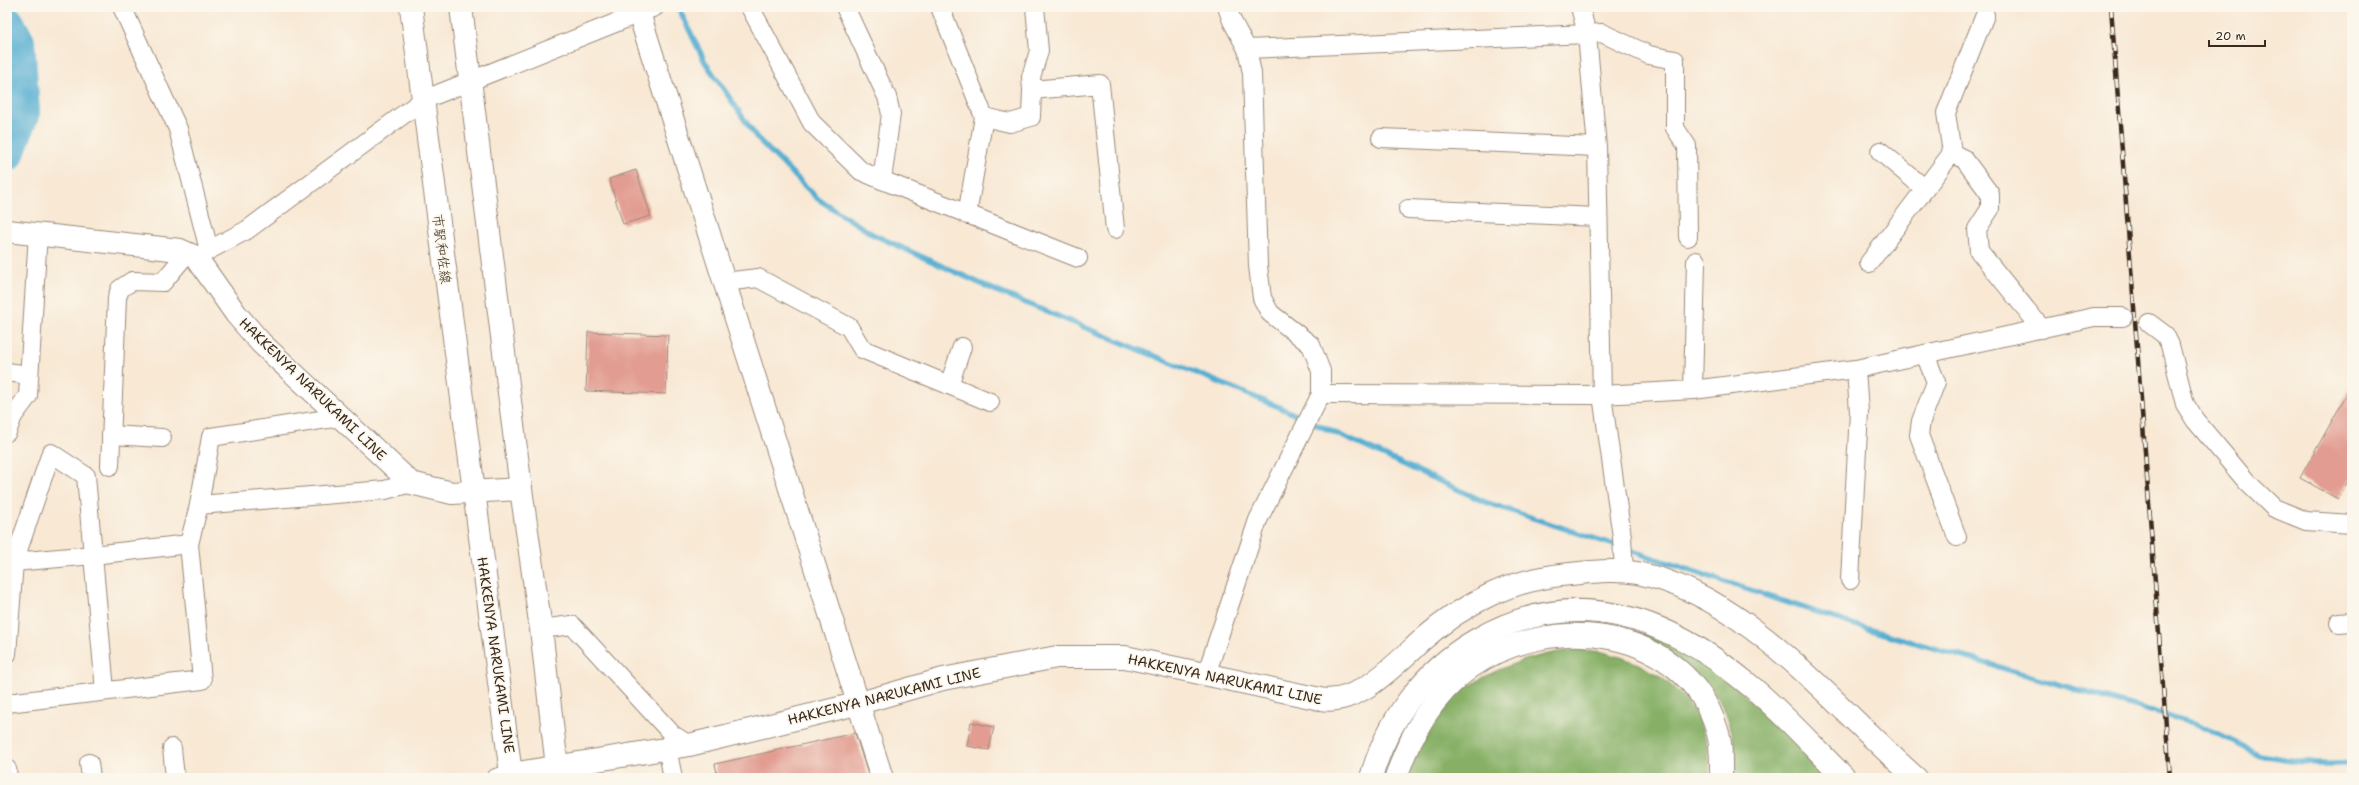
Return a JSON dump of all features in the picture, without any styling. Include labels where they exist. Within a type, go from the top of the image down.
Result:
[{"type":"main road","name":"市駅和佐線","points":[[411,7],[474,491]]},
{"type":"main road","points":[[461,7],[521,489],[541,629],[557,772]]},
{"type":"main road","points":[[644,9],[724,282],[789,491],[860,703],[882,778]]},
{"type":"main road","points":[[23,232],[197,253]]},
{"type":"main road","name":"HAKKENYA NARUKAMI LINE","points":[[197,253],[236,314],[261,343],[411,483],[452,493],[521,489]]},
{"type":"main road","name":"HAKKENYA NARUKAMI LINE","points":[[474,491],[507,777],[557,772],[667,748],[690,745],[860,703],[943,679],[1057,657],[1125,657],[1328,700],[1343,698],[1354,693],[1388,671],[1456,612],[1490,593],[1516,584],[1548,576],[1602,571],[1624,564],[1650,577],[1714,602],[1746,624],[1777,649],[1916,778]]},
{"type":"main road","points":[[1371,778],[1382,746],[1402,710],[1416,690],[1446,659],[1510,622],[1533,615],[1580,612],[1629,617],[1666,630],[1713,657],[1762,696],[1845,778]]},
{"type":"main road","points":[[1396,778],[1409,745],[1420,724],[1446,690],[1471,667],[1519,643],[1558,635],[1597,635],[1631,643],[1664,659],[1678,670],[1697,690],[1712,716],[1718,731],[1721,778]]},
{"type":"street","points":[[122,7],[178,129],[197,253]]},
{"type":"street","points":[[750,7],[812,122],[861,171],[967,215],[1078,258]]},
{"type":"street","points":[[845,7],[887,97],[892,114],[882,180]]},
{"type":"street","points":[[940,7],[984,117],[967,215]]},
{"type":"street","points":[[984,117],[1010,123],[1031,117],[1031,78],[1039,51],[1035,7]]},
{"type":"street","points":[[1206,675],[1258,520],[1321,394],[1321,371],[1311,345],[1270,314],[1262,298],[1258,266],[1252,73],[1247,49],[1227,7]]},
{"type":"street","points":[[1580,7],[1587,34],[1597,147],[1602,395],[1622,537],[1624,564]]},
{"type":"street","points":[[110,466],[117,298],[120,289],[132,281],[162,282],[197,253],[247,230],[423,100],[644,9]]},
{"type":"street","points":[[1869,263],[1952,153],[1946,113],[1985,15]]},
{"type":"street","points":[[1247,49],[1602,33],[1649,55],[1675,60],[1675,128],[1688,146],[1688,237]]},
{"type":"street","points":[[1032,90],[1100,84],[1115,229]]},
{"type":"street","points":[[1381,138],[1597,147]]},
{"type":"street","points":[[1880,151],[1925,189]]},
{"type":"street","points":[[1952,153],[1964,159],[1990,194],[1990,209],[1977,229],[1980,251],[2042,329]]},
{"type":"street","points":[[1408,209],[1598,217]]},
{"type":"street","points":[[7,432],[13,416],[28,396],[29,375],[23,232]]},
{"type":"street","points":[[1693,390],[1696,261]]},
{"type":"street","points":[[724,282],[758,278],[849,327],[862,349],[990,402]]},
{"type":"street","points":[[1321,394],[1602,395],[1693,390],[1856,369],[2094,317],[2123,317]]},
{"type":"street","points":[[2149,323],[2165,335],[2170,345],[2185,404],[2195,420],[2247,482],[2274,508],[2306,521],[2352,524]]},
{"type":"street","points":[[949,385],[962,347]]},
{"type":"street","points":[[1925,354],[1936,382],[1921,421],[1919,435],[1957,538]]},
{"type":"street","points":[[1850,580],[1858,412],[1856,369]]},
{"type":"street","points":[[7,372],[29,375]]},
{"type":"street","points":[[7,703],[202,680],[189,544],[199,505],[211,437],[340,417]]},
{"type":"street","points":[[111,434],[162,438]]},
{"type":"street","points":[[7,654],[14,562],[51,453],[86,476],[105,691]]},
{"type":"street","points":[[199,505],[385,490],[411,483]]},
{"type":"street","points":[[14,562],[189,544]]},
{"type":"street","points":[[541,629],[572,625],[673,735],[690,745]]},
{"type":"street","points":[[172,748],[175,778]]},
{"type":"street","points":[[667,748],[673,778]]},
{"type":"street","points":[[8,769],[8,778]]},
{"type":"green space","points":[[1600,625],[1642,633],[1668,643],[1693,657],[1718,674],[1766,715],[1827,778],[1734,778],[1734,746],[1728,719],[1716,695],[1699,676],[1678,660],[1654,646]]},
{"type":"green space","points":[[1574,650],[1601,652],[1631,661],[1651,671],[1669,683],[1684,698],[1695,715],[1704,734],[1709,755],[1709,778],[1407,778],[1429,731],[1447,706],[1459,694],[1488,675],[1505,667],[1540,656]]},
{"type":"building","points":[[636,170],[651,216],[623,224],[609,179]]},
{"type":"building","points":[[588,332],[668,335],[666,394],[586,391]]},
{"type":"building","points":[[2352,385],[2352,474],[2338,499],[2300,478]]},
{"type":"building","points":[[971,722],[994,727],[989,750],[967,746]]},
{"type":"building","points":[[855,733],[869,778],[718,778],[715,764]]},
{"type":"waterway","points":[[678,7],[705,62],[757,138],[818,199],[872,234],[999,292],[1279,407],[1485,502],[1864,628],[2196,724],[2260,755],[2315,764],[2352,764]]},
{"type":"waterway","points":[[7,22],[18,42],[23,112],[7,155]]},
{"type":"railway","points":[[2111,7],[2170,778]]}]
